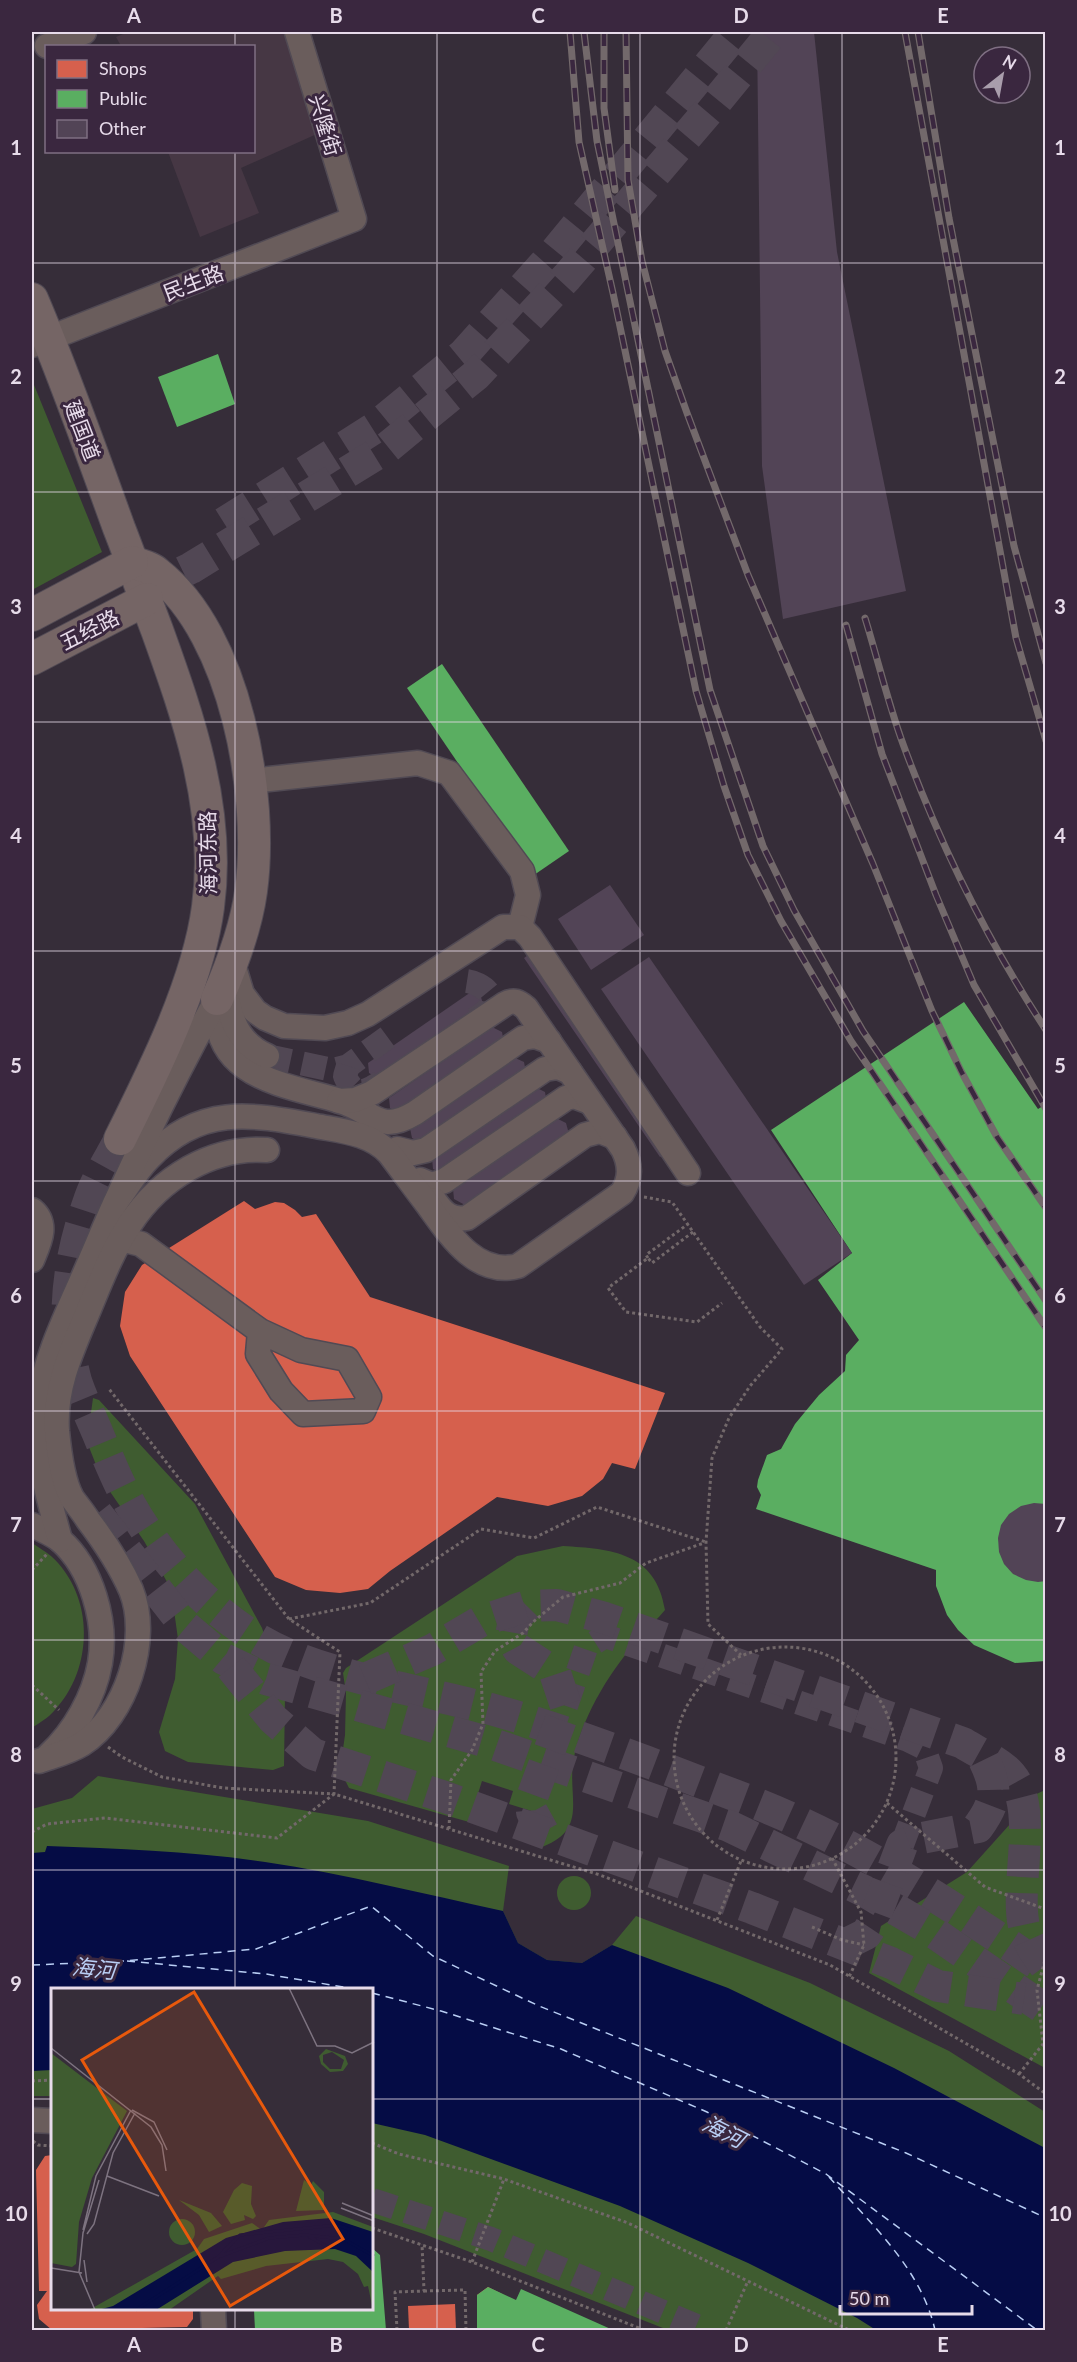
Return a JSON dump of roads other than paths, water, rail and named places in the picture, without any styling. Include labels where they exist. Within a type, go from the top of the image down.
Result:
[{"type":"main road","name":"建国道","points":[[32,299],[40,341],[132,562]]},
{"type":"main road","name":"五经路","points":[[32,615],[132,562]]},
{"type":"main road","name":"海河东路","points":[[120,1139],[150,1079],[193,970],[208,906],[210,875],[208,818],[201,766],[186,712],[132,562]]},
{"type":"main road","points":[[132,562],[156,571],[183,598],[204,628],[226,678],[244,741],[250,781],[253,835],[251,891],[243,930],[225,979]]},
{"type":"main road","points":[[89,584],[107,586],[115,595],[116,608],[105,620]]},
{"type":"main road","name":"五经路","points":[[32,659],[147,599]]},
{"type":"street","points":[[52,45],[84,32]]},
{"type":"street","name":"兴隆街","points":[[297,32],[354,219]]},
{"type":"street","name":"民生路","points":[[40,341],[354,219]]},
{"type":"street","points":[[250,781],[418,763],[449,773],[522,871],[528,895],[520,927]]},
{"type":"street","points":[[225,979],[242,994],[255,1011],[265,1018],[284,1026],[325,1028],[360,1018],[503,927],[520,927],[530,937],[688,1173]]},
{"type":"street","points":[[225,979],[229,1008],[238,1031],[246,1043],[267,1056]]},
{"type":"street","points":[[225,979],[215,1013],[217,1025],[227,1047],[242,1066],[264,1080],[299,1092],[339,1101],[363,1110],[383,1122],[400,1122],[523,1038],[535,1036],[549,1041]]},
{"type":"street","points":[[60,1540],[41,1461],[39,1403],[53,1349],[153,1120],[225,979]]},
{"type":"street","points":[[116,1202],[149,1158],[170,1140],[206,1121],[236,1116],[280,1119],[370,1138],[388,1153],[446,1232],[464,1251],[490,1265],[503,1268],[518,1266],[622,1193],[627,1186],[628,1158],[526,1008],[517,1001],[511,1001],[365,1098],[339,1101]]},
{"type":"street","points":[[397,1149],[413,1153],[426,1150],[545,1069],[558,1067],[570,1072]]},
{"type":"street","points":[[420,1180],[432,1185],[444,1181],[566,1098],[574,1096],[590,1102]]},
{"type":"street","points":[[372,1116],[447,1215],[460,1219],[467,1218],[585,1136],[600,1131],[615,1137]]},
{"type":"street","points":[[35,1763],[83,1730],[109,1719],[123,1694],[131,1671],[137,1633],[132,1592],[120,1567],[72,1497],[64,1473],[57,1432],[57,1410],[66,1368],[121,1239],[148,1202],[183,1172],[206,1158],[247,1148],[267,1150]]},
{"type":"street","points":[[32,1210],[41,1221],[42,1235],[32,1260]]},
{"type":"street","points":[[121,1239],[141,1244],[260,1331],[301,1350],[346,1359],[369,1397],[363,1411],[303,1414],[282,1391],[258,1354],[260,1331]]},
{"type":"street","points":[[32,1525],[60,1540],[78,1562],[91,1584],[97,1607],[102,1647],[83,1730]]},
{"type":"street","points":[[32,2120],[51,2121]]},
{"type":"street","points":[[213,2311],[214,2331]]},
{"type":"water","name":"海河","points":[[47,1846],[184,1853],[238,1858],[355,1878],[503,1911],[518,1943],[547,1960],[582,1963],[612,1945],[728,1988],[894,2068],[1045,2148],[1045,2330],[876,2330],[857,2318],[748,2263],[620,2206],[425,2135],[374,2123],[374,1988],[51,1988],[51,2070],[32,2071],[32,1853],[45,1852]]},
{"type":"tunnel","points":[[224,523],[373,429],[464,354],[555,252],[736,32]]},
{"type":"tunnel","points":[[140,593],[191,568],[388,447],[476,375],[567,277],[773,32]]},
{"type":"tunnel","points":[[467,981],[483,987],[491,1000],[486,1011],[469,1022]]},
{"type":"tunnel","points":[[267,1056],[333,1070],[348,1066],[396,1031]]},
{"type":"tunnel","points":[[348,1066],[345,1076],[348,1083],[356,1090],[365,1091],[381,1082]]},
{"type":"tunnel","points":[[120,1139],[91,1195],[75,1247],[67,1314],[71,1359],[81,1394],[131,1506],[145,1529],[180,1574],[221,1613],[243,1630],[267,1644],[317,1665],[367,1680],[526,1719],[785,1815],[863,1854],[937,1898],[1046,1970]]},
{"type":"tunnel","points":[[97,1514],[185,1626],[224,1659],[266,1679],[487,1742],[729,1826],[864,1891],[926,1927],[1046,2010]]},
{"type":"tunnel","points":[[365,1679],[432,1650],[481,1621],[527,1606],[557,1605],[605,1618],[963,1743],[1001,1766],[1017,1784],[1023,1801],[1025,1822],[1022,1888],[1024,1926],[1035,1952],[1045,1966]]},
{"type":"tunnel","points":[[527,1606],[514,1619],[511,1636],[518,1649],[555,1673],[566,1706],[531,1800],[532,1812],[543,1832]]},
{"type":"tunnel","points":[[566,1706],[586,1648],[605,1636],[908,1740],[924,1748],[931,1768],[902,1845]]},
{"type":"tunnel","points":[[231,1667],[273,1719],[313,1754],[445,1797],[752,1908],[891,1963],[938,1986],[1024,1999]]},
{"type":"tunnel","points":[[844,1945],[866,1934],[872,1925],[902,1845],[922,1838],[978,1827],[990,1808],[993,1791],[993,1783],[981,1754]]},
{"type":"tunnel","points":[[374,2201],[491,2239],[706,2330]]},
{"type":"railway","points":[[570,32],[579,142],[696,691],[724,786],[748,855],[781,921],[851,1041],[1046,1328]]},
{"type":"railway","points":[[584,32],[597,141],[710,690],[763,846],[794,910],[863,1031],[1046,1301]]},
{"type":"railway","points":[[604,32],[604,108],[615,190]]},
{"type":"railway","points":[[626,32],[628,180],[642,261],[665,351],[687,413],[748,575],[873,864],[932,1011],[997,1137],[1046,1208]]},
{"type":"railway","points":[[905,32],[1016,638],[1046,741]]},
{"type":"railway","points":[[918,32],[949,218],[1014,546],[1046,663]]},
{"type":"railway","points":[[865,618],[898,729],[933,819],[985,927],[1046,1030]]},
{"type":"railway","points":[[846,625],[882,754],[936,895],[974,985],[1046,1109]]}]
